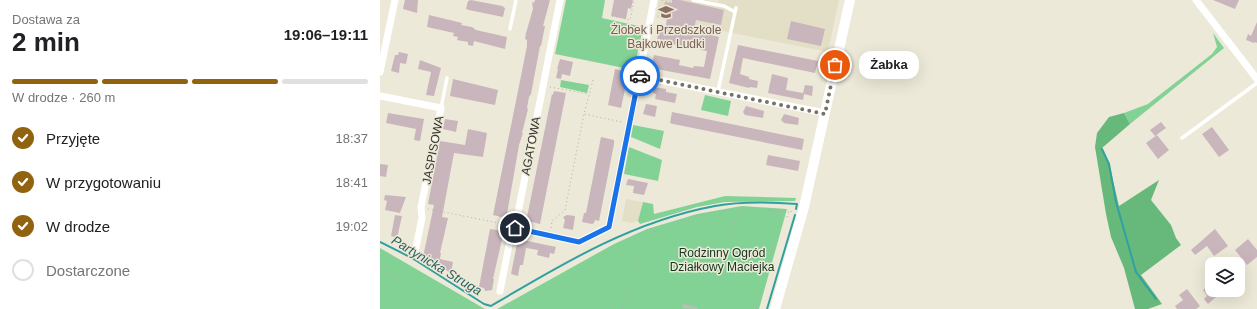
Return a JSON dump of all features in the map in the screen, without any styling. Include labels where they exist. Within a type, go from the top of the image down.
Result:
[{"type":"street","points":[[380,72],[395,0]]},
{"type":"street","name":"AGATOWA","points":[[500,290],[560,0]]},
{"type":"street","points":[[513,227],[579,242],[609,227],[654,0]]},
{"type":"street","points":[[775,309],[804,207],[850,0]]},
{"type":"street","points":[[1196,0],[1257,79]]},
{"type":"street","points":[[639,76],[825,114]]},
{"type":"street","name":"JASPISOWA","points":[[380,96],[441,108],[421,207],[422,218],[415,252]]},
{"type":"lane","points":[[510,29],[516,0]]},
{"type":"lane","points":[[693,0],[724,6],[735,10],[718,91]]},
{"type":"lane","points":[[441,108],[447,78]]},
{"type":"lane","points":[[1182,138],[1257,83]]},
{"type":"path","points":[[612,16],[630,20],[634,0]]},
{"type":"path","points":[[661,0],[671,2],[671,0]]},
{"type":"path","points":[[822,55],[824,57],[823,63]]},
{"type":"path","points":[[818,62],[831,65]]},
{"type":"path","points":[[550,231],[552,221],[565,210],[584,114],[593,80]]},
{"type":"path","points":[[548,86],[589,94]]},
{"type":"path","points":[[584,114],[629,123]]},
{"type":"path","points":[[421,207],[513,227]]},
{"type":"path","points":[[722,265],[739,209]]},
{"type":"path","points":[[622,309],[644,235],[690,219],[718,212],[739,209],[789,210]]},
{"type":"path","points":[[756,309],[784,210]]},
{"type":"path","points":[[380,270],[461,309]]},
{"type":"shaded area","points":[[659,0],[706,0],[718,2],[719,0],[839,0],[828,52],[656,18]]},
{"type":"shaded area","points":[[626,199],[643,202],[638,221],[632,223],[622,221]]},
{"type":"green space","points":[[566,0],[605,0],[602,18],[643,27],[634,70],[555,54]]},
{"type":"green space","points":[[1213,33],[1224,48],[1130,124],[1124,113],[1148,104],[1212,54],[1217,47]]},
{"type":"green space","points":[[561,80],[589,85],[587,93],[560,87]]},
{"type":"green space","points":[[705,95],[731,101],[728,116],[701,110]]},
{"type":"green space","points":[[1124,113],[1130,124],[1102,148],[1109,163],[1119,206],[1159,180],[1151,200],[1171,225],[1176,238],[1181,245],[1141,275],[1162,304],[1148,309],[1135,309],[1124,268],[1111,237],[1095,147],[1097,133],[1109,117]]},
{"type":"green space","points":[[633,125],[664,131],[660,149],[631,137]]},
{"type":"green space","points":[[629,147],[662,160],[658,181],[624,174]]},
{"type":"green space","points":[[725,196],[796,198],[795,201],[725,202],[697,207],[640,224],[638,221],[643,202],[653,204],[654,214]]},
{"type":"green space","name":"Rodzinny Ogród Działkowy Maciejka","points":[[742,206],[787,209],[759,309],[497,309],[614,244],[647,229],[697,214]]},
{"type":"green space","points":[[380,248],[485,309],[380,309]]},
{"type":"building","points":[[405,0],[418,0],[417,13],[403,9]]},
{"type":"building","points":[[471,0],[502,6],[505,8],[503,17],[466,9],[468,1]]},
{"type":"building","points":[[535,0],[550,0],[543,26],[545,26],[505,218],[493,215],[527,46],[527,40],[525,39],[533,9],[532,2],[534,3]]},
{"type":"building","points":[[614,0],[633,0],[631,9],[628,8],[626,19],[611,16]]},
{"type":"building","points":[[672,0],[680,0],[724,10],[721,25],[696,20],[694,30],[719,37],[710,79],[651,68],[654,55],[680,60],[679,65],[693,68],[694,66],[704,67],[707,51],[700,50],[701,48],[683,43],[682,46],[660,42],[660,39],[657,39],[660,25],[666,26],[667,16],[662,15],[665,2],[672,3]]},
{"type":"building","points":[[1213,0],[1239,0],[1235,9]]},
{"type":"building","points":[[429,15],[462,23],[461,25],[472,27],[476,30],[507,37],[505,49],[474,41],[473,46],[468,45],[468,42],[457,40],[458,37],[453,36],[454,33],[427,27]]},
{"type":"building","points":[[791,21],[825,29],[821,46],[787,39]]},
{"type":"building","points":[[1257,22],[1257,43],[1254,43],[1246,40],[1248,34],[1251,36]]},
{"type":"building","points":[[738,45],[818,61],[815,73],[743,58],[740,74],[749,77],[749,79],[758,81],[757,88],[749,88],[729,83]]},
{"type":"building","points":[[399,52],[408,54],[406,64],[400,63],[399,73],[391,71],[395,55],[398,55]]},
{"type":"building","points":[[560,59],[573,62],[570,76],[562,74],[561,79],[556,78]]},
{"type":"building","points":[[420,60],[441,68],[434,96],[426,95],[431,72],[418,69]]},
{"type":"building","points":[[615,69],[627,72],[628,75],[621,108],[608,105]]},
{"type":"building","points":[[772,74],[788,78],[786,90],[803,93],[805,85],[813,86],[812,96],[804,94],[803,100],[768,93]]},
{"type":"building","points":[[453,79],[498,90],[495,105],[450,96]]},
{"type":"building","points":[[654,87],[666,89],[666,92],[677,94],[675,103],[655,99],[656,94],[653,93]]},
{"type":"building","points":[[554,91],[566,93],[540,224],[528,221],[527,217],[552,94],[553,95]]},
{"type":"building","points":[[646,104],[657,106],[655,117],[643,114]]},
{"type":"building","points":[[746,106],[764,111],[763,118],[745,115],[743,112]]},
{"type":"building","points":[[672,112],[804,139],[802,150],[673,124],[670,123]]},
{"type":"building","points":[[388,113],[424,119],[420,141],[414,140],[416,129],[386,123]]},
{"type":"building","points":[[784,114],[799,118],[798,125],[784,123],[781,120]]},
{"type":"building","points":[[445,119],[458,121],[456,132],[443,129]]},
{"type":"building","points":[[1161,122],[1166,128],[1155,136],[1150,130]]},
{"type":"building","points":[[1212,127],[1229,150],[1219,157],[1202,134]]},
{"type":"building","points":[[468,129],[487,133],[483,157],[454,153],[442,217],[448,218],[440,253],[440,259],[453,262],[451,273],[444,269],[445,266],[438,265],[423,257],[434,205],[428,204],[440,141],[465,145]]},
{"type":"building","points":[[1157,135],[1169,150],[1158,159],[1146,143]]},
{"type":"building","points":[[601,137],[614,140],[614,144],[599,221],[595,220],[592,224],[582,222],[584,213],[586,213]]},
{"type":"building","points":[[768,155],[800,161],[798,171],[766,165]]},
{"type":"building","points":[[380,164],[388,165],[386,177],[380,176]]},
{"type":"building","points":[[628,179],[648,183],[644,195],[633,193],[634,186],[626,185]]},
{"type":"building","points":[[385,195],[406,197],[400,213],[385,210],[387,201],[384,200]]},
{"type":"building","points":[[395,215],[402,216],[397,238],[391,236]]},
{"type":"building","points":[[567,215],[575,216],[573,230],[563,228],[565,220],[563,217]]},
{"type":"building","points":[[490,229],[502,231],[503,235],[492,290],[485,291],[484,288],[479,287]]},
{"type":"building","points":[[1215,229],[1228,246],[1214,256],[1207,246],[1195,255],[1191,250]]},
{"type":"building","points":[[518,239],[556,247],[554,254],[550,253],[549,258],[537,255],[538,250],[526,248],[523,265],[520,265],[518,276],[511,274]]},
{"type":"building","points":[[1248,239],[1257,250],[1257,257],[1247,265],[1245,262],[1245,257],[1241,257],[1235,250]]},
{"type":"building","points":[[699,246],[716,252],[715,256],[697,252]]},
{"type":"building","points":[[1187,289],[1200,306],[1196,309],[1177,309],[1175,306],[1183,300],[1179,295]]},
{"type":"building","points":[[1206,297],[1216,297],[1208,304],[1204,299]]},
{"type":"building","points":[[683,304],[698,308],[698,309],[682,308]]},
{"type":"waterway","points":[[1102,149],[1109,164],[1116,202],[1136,272],[1156,299]]},
{"type":"waterway","name":"Partynicka Struga","points":[[380,242],[412,258],[484,304],[491,306],[571,260],[627,233],[655,222],[685,213],[735,203],[766,202],[797,204],[796,209]]},
{"type":"waterway","points":[[767,309],[795,215]]},
{"type":"way so far","points":[[640,76],[825,114],[835,65]]},
{"type":"place","name":"Żlobek i Przedszkole Bajkowe Ludki","points":[[666,12]]},
{"type":"place","name":"Żabka","points":[[835,65]]},
{"type":"route","points":[[515,228],[579,242],[609,227],[627,133],[640,76]]}]
